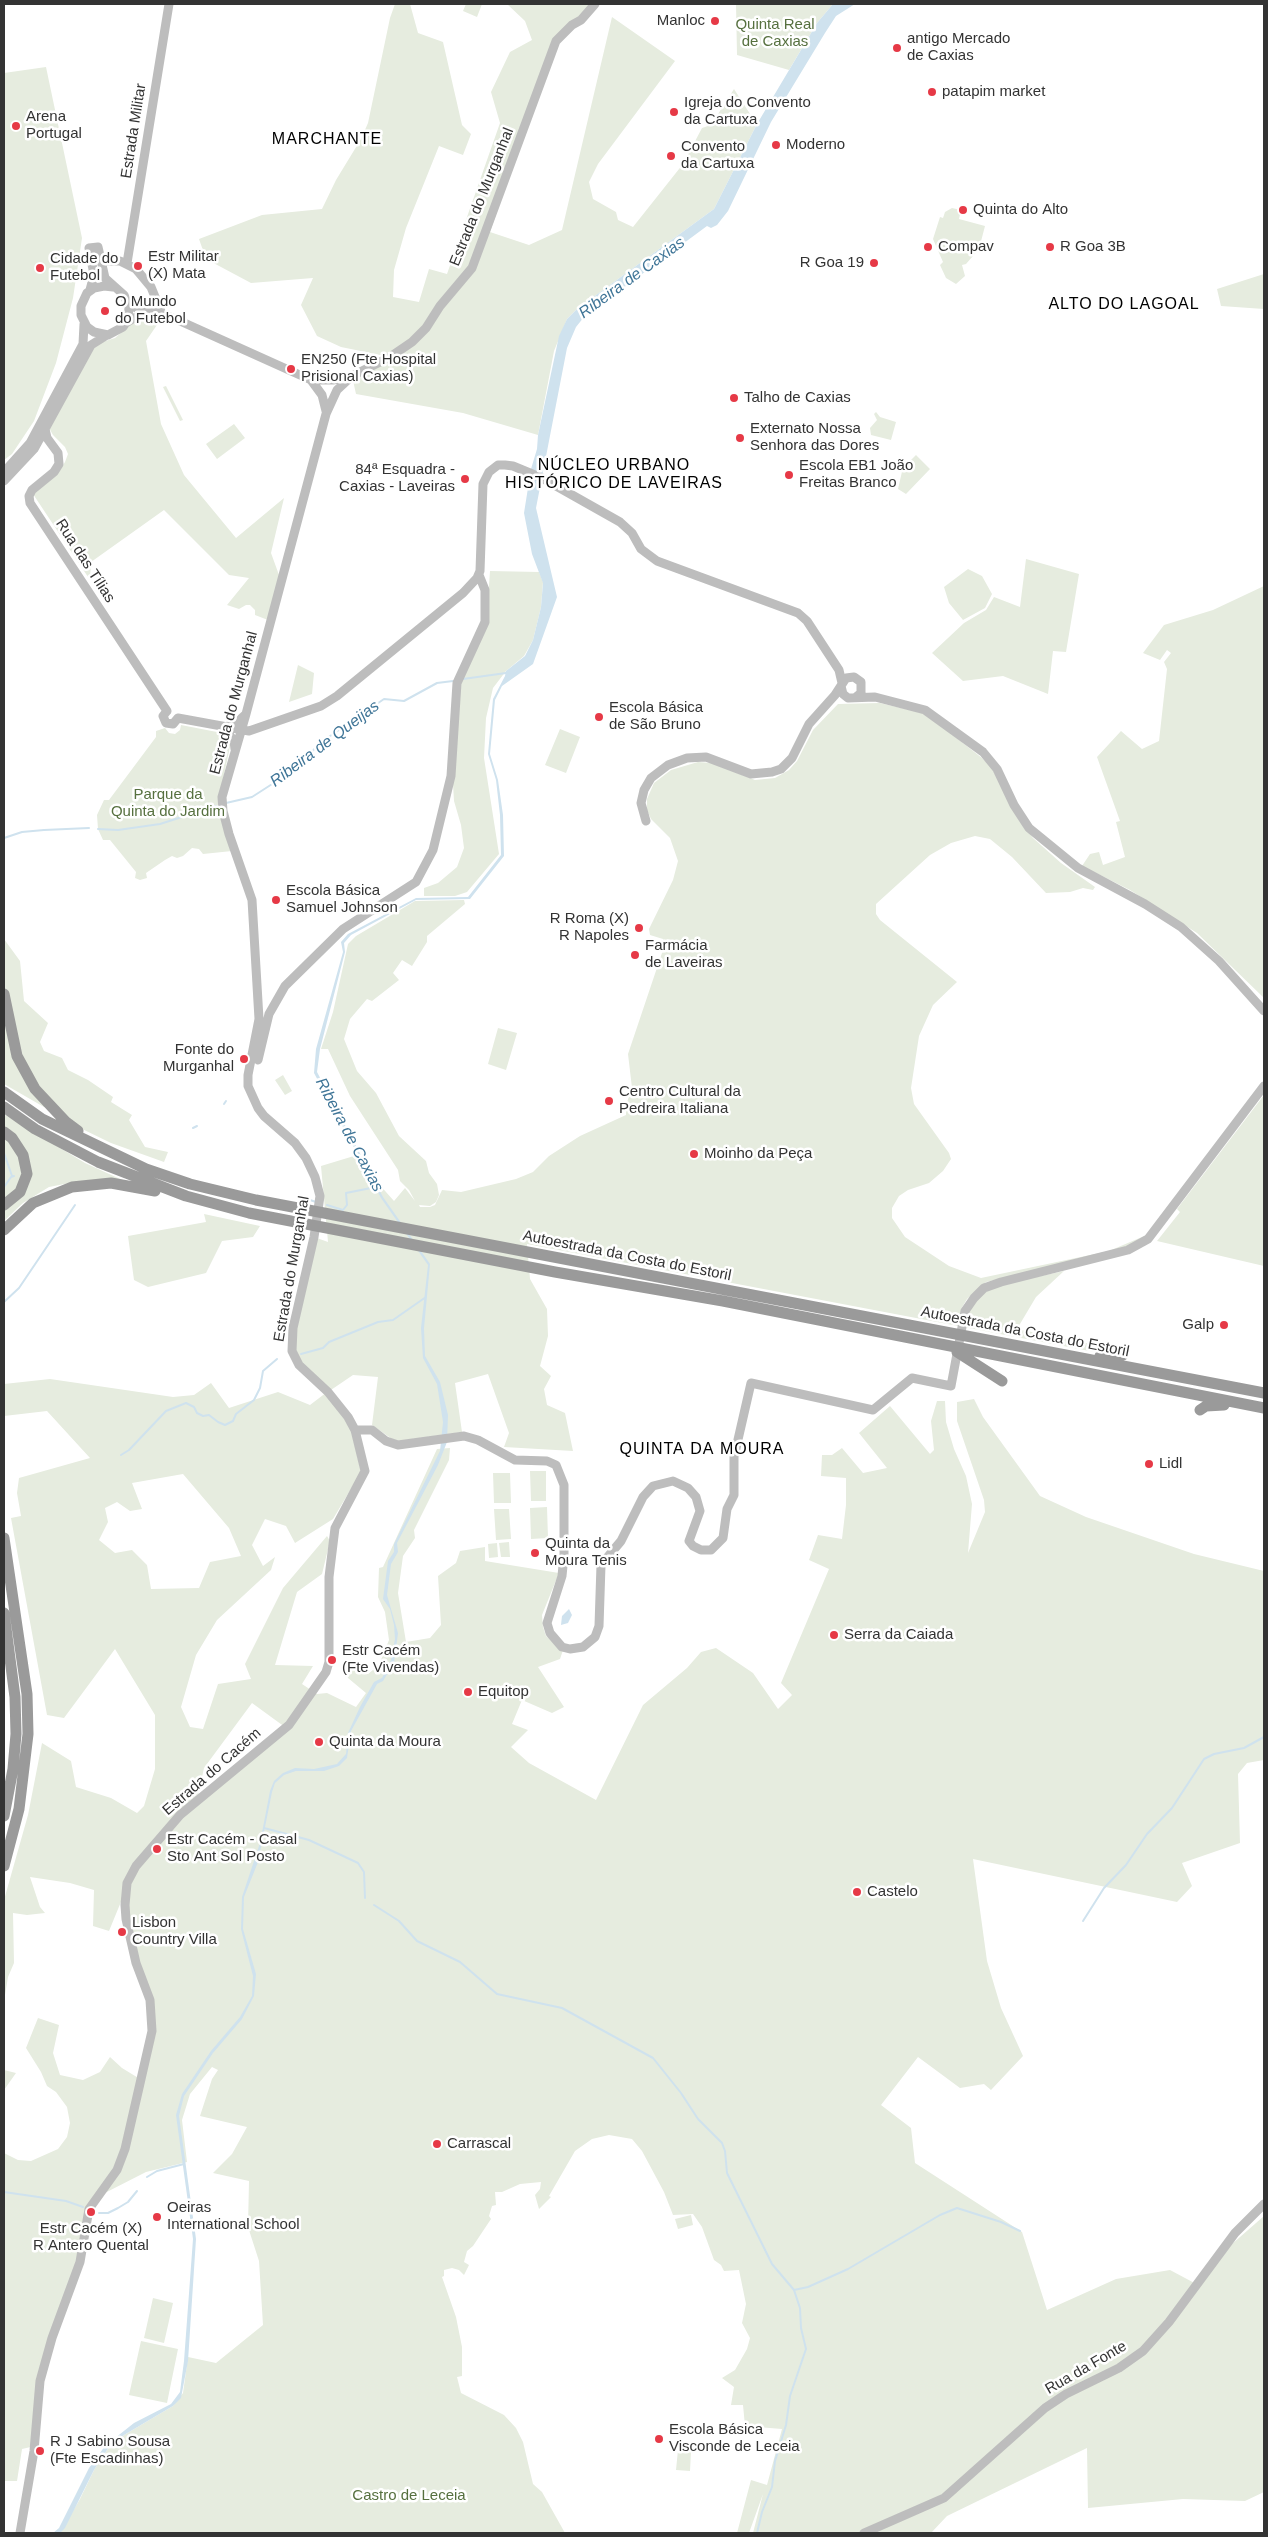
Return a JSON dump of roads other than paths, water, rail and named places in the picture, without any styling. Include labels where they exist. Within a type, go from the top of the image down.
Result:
[{"type":"highway","points":[[4,994],[17,1056],[34,1089],[66,1122],[104,1150]]},
{"type":"highway","name":"Autoestrada da Costa do Estoril","points":[[4,1092],[42,1118],[104,1150],[146,1169],[190,1184],[299,1209],[1264,1393]]},
{"type":"highway","name":"Autoestrada da Costa do Estoril","points":[[4,1107],[35,1129],[98,1162],[186,1196],[291,1221],[727,1302],[1264,1408]]},
{"type":"highway","points":[[4,1132],[23,1155],[27,1174],[20,1192],[4,1205]]},
{"type":"highway","points":[[4,1230],[33,1203],[72,1187],[111,1183],[186,1196]]},
{"type":"highway","points":[[949,1347],[1002,1381]]},
{"type":"highway","points":[[1063,1354],[1123,1355]]},
{"type":"highway","points":[[1200,1410],[1218,1405],[1264,1408]]},
{"type":"highway","points":[[4,1538],[27,1694],[28,1734],[19,1808],[4,1866]]},
{"type":"highway","points":[[4,1613],[15,1697],[16,1734],[13,1769],[4,1816]]},
{"type":"street","name":"Estrada Militar","points":[[127,264],[169,4]]},
{"type":"street","name":"Estrada do Murganhal","points":[[311,380],[333,380],[352,376],[390,357],[412,342],[426,328],[440,306],[472,268],[556,41],[595,4]]},
{"type":"street","points":[[4,472],[30,443],[83,344],[84,324],[81,306],[90,290],[94,275],[89,248],[98,247],[105,278],[136,308],[166,315],[311,380],[328,399]]},
{"type":"street","points":[[101,261],[115,260],[127,264],[144,276],[166,315]]},
{"type":"street","points":[[90,290],[104,286],[113,287]]},
{"type":"street","points":[[146,310],[153,305],[155,296]]},
{"type":"street","points":[[126,323],[129,315],[128,302]]},
{"type":"street","points":[[4,481],[34,449],[63,393],[92,345],[116,332],[126,323],[144,316],[166,315]]},
{"type":"street","points":[[84,324],[94,332],[108,335]]},
{"type":"street","name":"Estrada do Murganhal","points":[[328,399],[352,376]]},
{"type":"street","name":"Estrada do Murganhal","points":[[333,380],[325,391],[328,399],[326,414],[222,801],[229,834],[251,892],[253,906],[254,969],[259,1019],[248,1075],[248,1086],[258,1108],[295,1144],[306,1158],[315,1177],[321,1201],[293,1328],[292,1351],[299,1365],[341,1407],[355,1430]]},
{"type":"street","points":[[46,429],[47,438],[55,448]]},
{"type":"street","points":[[34,449],[44,445],[55,448]]},
{"type":"street","name":"Rua das Tílias","points":[[55,448],[59,464],[54,472],[32,490],[29,496],[30,503],[167,710],[163,716],[166,722],[173,724],[178,718],[224,727]]},
{"type":"street","points":[[258,1060],[269,1014],[285,986],[343,929],[416,882],[433,850],[451,776],[457,684],[485,622],[485,590],[479,575],[482,490],[486,476],[493,468],[505,464],[542,478],[620,522],[632,533],[641,549],[657,561],[798,613],[806,621],[839,670],[843,694],[853,698]]},
{"type":"street","points":[[224,727],[242,730],[264,727],[331,701],[463,593],[479,575]]},
{"type":"street","points":[[646,821],[641,803],[644,790],[651,778],[661,769],[680,760],[706,757],[751,774],[772,772],[780,769],[792,758],[809,724],[846,678],[854,677],[861,682],[862,688],[875,697]]},
{"type":"street","points":[[853,698],[862,688]]},
{"type":"street","points":[[825,706],[853,698],[875,697],[925,710],[983,752],[997,769],[1014,805],[1029,828],[1078,868],[1145,904],[1180,927],[1219,961],[1264,1011]]},
{"type":"street","points":[[224,727],[234,725],[246,714],[251,723],[264,727]]},
{"type":"street","points":[[224,727],[234,741],[236,750]]},
{"type":"street","points":[[1256,1000],[1264,1006]]},
{"type":"street","points":[[355,1430],[372,1430],[386,1441],[398,1445],[454,1437],[473,1438],[516,1460],[547,1461],[558,1469],[564,1485],[564,1555],[562,1576],[547,1623],[550,1633],[562,1647],[583,1647],[595,1636],[599,1626],[600,1568],[629,1528],[643,1497],[653,1486],[672,1481],[688,1488],[696,1497],[699,1516],[690,1541],[702,1550],[711,1550],[719,1544],[725,1534],[727,1509],[734,1495],[734,1457],[751,1383],[873,1410],[912,1378],[951,1386],[965,1311],[984,1288],[1128,1250],[1148,1239],[1264,1086]]},
{"type":"street","name":"Estrada do Cacém","points":[[20,2533],[35,2446],[40,2381],[80,2262],[89,2209],[117,2170],[125,2149],[152,2031],[150,2000],[136,1963],[126,1919],[127,1883],[136,1866],[180,1815],[289,1725],[328,1668],[329,1577],[336,1528],[365,1471],[355,1430]]},
{"type":"street","name":"Rua da Fonte","points":[[864,2533],[944,2498],[1045,2408],[1066,2394],[1119,2368],[1143,2351],[1169,2322],[1235,2233],[1264,2204]]},
{"type":"water","name":"Ribeira de Caxias","points":[[833,4],[855,4],[836,16],[825,33],[771,122],[728,211],[717,225],[711,228],[707,226],[584,317],[576,327],[567,348],[536,508],[557,597],[533,664],[502,686],[495,700],[490,754],[498,780],[503,815],[504,856],[470,899],[416,900],[351,935],[344,943],[345,952],[320,1049],[317,1072],[383,1197],[430,1264],[424,1328],[425,1356],[440,1382],[448,1415],[447,1442],[438,1465],[397,1543],[398,1552],[391,1564],[387,1595],[398,1633],[394,1663],[383,1681],[377,1684],[351,1731],[347,1758],[339,1766],[324,1771],[296,1771],[284,1775],[275,1783],[258,1862],[244,1897],[243,1929],[256,1974],[254,1996],[242,2019],[213,2053],[184,2096],[179,2116],[196,2239],[188,2361],[181,2398],[173,2406],[124,2435],[109,2447],[94,2470],[65,2528],[60,2533],[53,2533],[59,2528],[89,2468],[105,2446],[134,2423],[171,2404],[180,2392],[193,2239],[176,2115],[182,2094],[211,2051],[240,2017],[252,1996],[253,1976],[241,1929],[242,1897],[260,1843],[270,1791],[274,1781],[283,1773],[295,1768],[314,1769],[337,1764],[346,1754],[348,1733],[360,1707],[374,1682],[382,1678],[391,1660],[395,1639],[394,1625],[390,1609],[383,1599],[388,1561],[394,1552],[394,1544],[440,1451],[443,1422],[437,1384],[423,1358],[421,1328],[428,1265],[381,1198],[314,1073],[316,1049],[343,952],[341,942],[348,934],[416,898],[468,897],[501,855],[500,815],[496,780],[488,754],[493,699],[506,671],[525,656],[533,640],[541,607],[543,583],[532,554],[524,513],[531,469],[537,449],[538,435],[559,336],[567,319],[577,309],[714,209],[757,124],[817,23]]},
{"type":"water","points":[[569,1609],[572,1615],[568,1623],[561,1625],[562,1616]]},
{"type":"waterway","name":"Ribeira de Queijas","points":[[463,679],[506,673]]},
{"type":"waterway","name":"Ribeira de Queijas","points":[[226,803],[252,797],[297,768],[320,743],[384,699],[404,701],[437,683],[453,681]]},
{"type":"waterway","name":"Ribeira de Queijas","points":[[98,829],[118,830],[160,824],[216,806]]},
{"type":"waterway","name":"Ribeira de Queijas","points":[[4,838],[22,832],[89,828]]},
{"type":"waterway","points":[[193,1128],[197,1126]]},
{"type":"waterway","points":[[4,1153],[12,1176]]},
{"type":"waterway","points":[[4,1187],[11,1177],[14,1176]]},
{"type":"waterway","name":"Ribeira de Caxias","points":[[327,1205],[343,1210],[347,1205],[346,1193],[376,1187]]},
{"type":"waterway","points":[[304,1198],[316,1202]]},
{"type":"waterway","points":[[4,1302],[19,1288],[75,1205]]},
{"type":"waterway","points":[[301,1354],[323,1348],[329,1342],[378,1322],[393,1320],[426,1297]]},
{"type":"waterway","points":[[121,1455],[129,1450],[166,1411],[186,1403],[194,1407],[197,1413],[203,1416],[209,1415],[225,1425],[233,1421],[236,1414],[254,1400],[260,1388],[263,1371],[277,1359]]},
{"type":"waterway","points":[[1083,1921],[1104,1888],[1126,1865],[1147,1834],[1172,1808],[1204,1759],[1214,1754],[1244,1748],[1264,1737]]},
{"type":"waterway","points":[[264,1828],[309,1840],[358,1863],[364,1872],[365,1898]]},
{"type":"waterway","points":[[374,1905],[399,1921],[417,1941],[460,1962],[497,1994],[562,2008],[653,2058],[681,2093],[698,2119],[722,2143],[725,2151],[727,2173],[772,2264],[794,2290],[800,2308],[801,2328],[806,2349],[790,2396],[786,2425],[775,2461],[772,2487],[762,2512],[757,2533]]},
{"type":"waterway","points":[[147,2177],[157,2171],[184,2164]]},
{"type":"waterway","points":[[99,2213],[108,2213],[118,2208],[128,2202],[137,2191]]},
{"type":"waterway","points":[[4,2192],[66,2201],[83,2207]]},
{"type":"waterway","points":[[794,2290],[808,2287],[848,2269],[940,2215],[957,2208],[1001,2222],[1020,2231]]},
{"type":"place","name":"Manloc","points":[[715,21]]},
{"type":"place","name":"antigo Mercado de Caxias","points":[[897,48]]},
{"type":"place","name":"patapim market","points":[[932,92]]},
{"type":"place","name":"Igreja do Convento da Cartuxa","points":[[674,112]]},
{"type":"place","name":"Arena Portugal","points":[[16,126]]},
{"type":"place","name":"Moderno","points":[[776,145]]},
{"type":"place","name":"Convento da Cartuxa","points":[[671,156]]},
{"type":"place","name":"Quinta do Alto","points":[[963,210]]},
{"type":"place","name":"Compav","points":[[928,247]]},
{"type":"place","name":"R Goa 3B","points":[[1050,247]]},
{"type":"place","name":"R Goa 19","points":[[874,263]]},
{"type":"place","name":"Estr Militar (X) Mata","points":[[138,266]]},
{"type":"place","name":"Cidade do Futebol","points":[[40,268]]},
{"type":"place","name":"O Mundo do Futebol","points":[[105,311]]},
{"type":"place","name":"EN250 (Fte Hospital Prisional Caxias)","points":[[291,369]]},
{"type":"place","name":"Talho de Caxias","points":[[734,398]]},
{"type":"place","name":"Externato Nossa Senhora das Dores","points":[[740,438]]},
{"type":"place","name":"Escola EB1 João Freitas Branco","points":[[789,475]]},
{"type":"place","name":"84ª Esquadra - Caxias - Laveiras","points":[[465,479]]},
{"type":"place","name":"Escola Básica de São Bruno","points":[[599,717]]},
{"type":"place","name":"Escola Básica Samuel Johnson","points":[[276,900]]},
{"type":"place","name":"R Roma (X) R Napoles","points":[[639,928]]},
{"type":"place","name":"Farmácia de Laveiras","points":[[635,955]]},
{"type":"place","name":"Fonte do Murganhal","points":[[244,1059]]},
{"type":"place","name":"Centro Cultural da Pedreira Italiana","points":[[609,1101]]},
{"type":"place","name":"Moinho da Peça","points":[[694,1154]]},
{"type":"place","name":"Galp","points":[[1224,1325]]},
{"type":"place","name":"Lidl","points":[[1149,1464]]},
{"type":"place","name":"Quinta da Moura Tenis","points":[[535,1553]]},
{"type":"place","name":"Serra da Caiada","points":[[834,1635]]},
{"type":"place","name":"Estr Cacém (Fte Vivendas)","points":[[332,1660]]},
{"type":"place","name":"Equitop","points":[[468,1692]]},
{"type":"place","name":"Quinta da Moura","points":[[319,1742]]},
{"type":"place","name":"Estr Cacém - Casal Sto Ant Sol Posto","points":[[157,1849]]},
{"type":"place","name":"Castelo","points":[[857,1892]]},
{"type":"place","name":"Lisbon Country Villa","points":[[122,1932]]},
{"type":"place","name":"Carrascal","points":[[437,2144]]},
{"type":"place","name":"Estr Cacém (X) R Antero Quental","points":[[91,2212]]},
{"type":"place","name":"Oeiras International School","points":[[157,2217]]},
{"type":"place","name":"Escola Básica Visconde de Leceia","points":[[659,2439]]},
{"type":"place","name":"R J Sabino Sousa (Fte Escadinhas)","points":[[40,2451]]},
{"type":"district","name":"MARCHANTE","points":[[327,140]]},
{"type":"district","name":"ALTO DO LAGOAL","points":[[1124,305]]},
{"type":"district","name":"NÚCLEO URBANO HISTÓRICO DE LAVEIRAS","points":[[614,475]]},
{"type":"district","name":"QUINTA DA MOURA","points":[[702,1450]]},
{"type":"park label","name":"Quinta Real de Caxias","points":[[775,34]]},
{"type":"park label","name":"Parque da Quinta do Jardim","points":[[168,804]]},
{"type":"park label","name":"Castro de Leceia","points":[[409,2496]]}]
